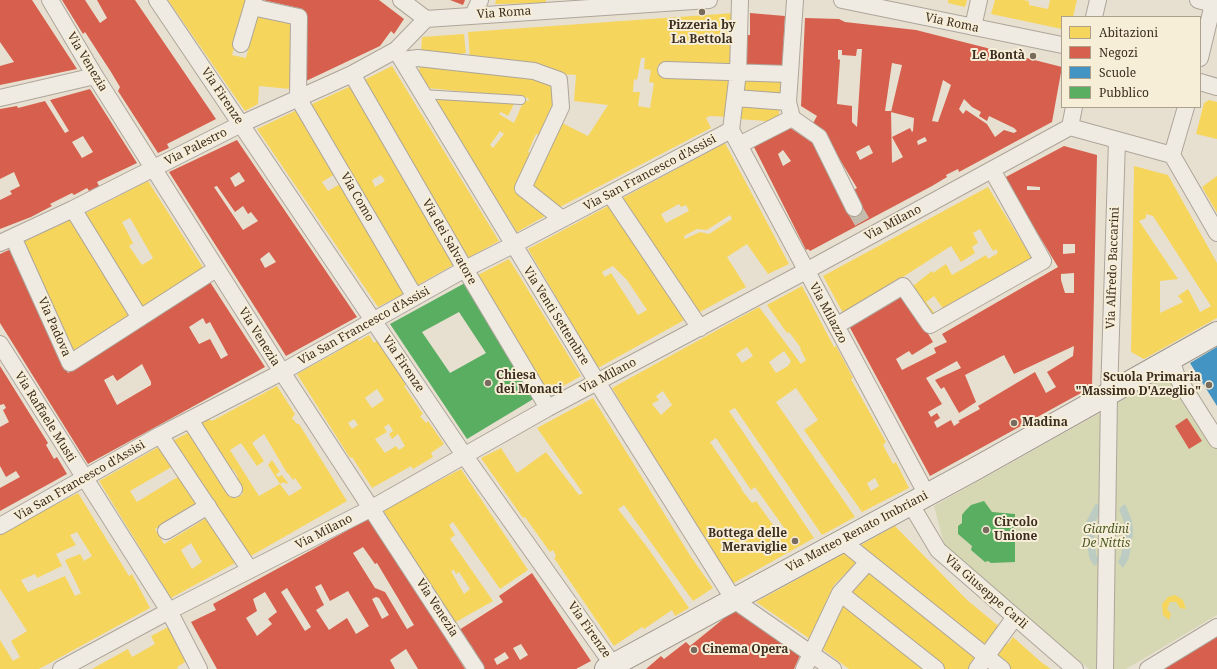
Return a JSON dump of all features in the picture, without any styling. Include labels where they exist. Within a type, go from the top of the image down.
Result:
[{"type":"street","name":"Via Venezia","points":[[50,0],[95,76],[216,269],[476,669]]},
{"type":"street","name":"Via Firenze","points":[[157,0],[610,667]]},
{"type":"street","points":[[401,0],[426,19]]},
{"type":"street","points":[[473,15],[480,0]]},
{"type":"street","name":"Via Roma","points":[[426,19],[626,3],[709,0]]},
{"type":"street","points":[[731,130],[738,72],[740,0]]},
{"type":"street","points":[[795,0],[788,102],[792,118],[818,137],[854,208]]},
{"type":"street","name":"Via Roma","points":[[842,0],[859,2],[1061,45]]},
{"type":"street","points":[[973,27],[979,0]]},
{"type":"street","points":[[1094,16],[1098,0]]},
{"type":"street","points":[[241,44],[253,3],[299,17],[298,98]]},
{"type":"street","points":[[1201,52],[1210,3]]},
{"type":"street","name":"Via Palestro","points":[[7,240],[73,209],[241,124],[352,74],[399,55],[426,19]]},
{"type":"street","points":[[399,55],[534,70],[559,80],[561,107],[523,188],[562,219]]},
{"type":"street","name":"Via Venti Settembre","points":[[399,55],[513,246],[734,600]]},
{"type":"street","points":[[666,70],[790,74]]},
{"type":"street","name":"Via dei Salvatore","points":[[352,74],[464,269],[548,408]]},
{"type":"street","points":[[0,98],[95,76]]},
{"type":"street","points":[[1201,82],[1217,87]]},
{"type":"street","name":"Via Como","points":[[298,98],[415,297]]},
{"type":"street","points":[[736,98],[788,102]]},
{"type":"street","points":[[1074,108],[1070,127],[1172,155],[1217,233]]},
{"type":"street","points":[[1172,155],[1186,108]]},
{"type":"street","points":[[739,145],[792,118]]},
{"type":"street","name":"Via Milano","points":[[61,669],[169,611],[372,508],[464,454],[548,408],[806,271],[866,231],[992,170],[1070,127]]},
{"type":"street","name":"Via San Francesco d'Assisi","points":[[0,526],[84,480],[160,435],[282,372],[464,269],[513,246],[731,130]]},
{"type":"street","name":"Via Milazzo","points":[[731,130],[836,326],[918,499]]},
{"type":"street","name":"Via Alfredo Baccarini","points":[[1105,669],[1109,395],[1117,140]]},
{"type":"street","points":[[836,326],[903,286],[930,325],[1044,260],[992,170]]},
{"type":"street","points":[[610,194],[700,328]]},
{"type":"street","points":[[73,209],[140,318]]},
{"type":"street","name":"Via Padova","points":[[7,240],[70,363],[216,269]]},
{"type":"street","name":"Via Matteo Renato Imbriani","points":[[610,667],[1109,395],[1217,334]]},
{"type":"street","name":"Via Raffaele Musti","points":[[0,344],[84,480],[169,611],[199,669]]},
{"type":"street","points":[[1171,359],[1177,377],[1217,440]]},
{"type":"street","points":[[190,420],[234,489]]},
{"type":"street","points":[[160,435],[250,570]]},
{"type":"street","name":"Via Giuseppe Carli","points":[[918,499],[938,550],[1075,669]]},
{"type":"street","points":[[166,531],[208,506]]},
{"type":"street","points":[[841,540],[982,663],[1002,669]]},
{"type":"street","points":[[804,669],[840,593],[867,563]]},
{"type":"street","points":[[840,593],[936,669]]},
{"type":"street","points":[[734,600],[833,669]]},
{"type":"street","points":[[982,663],[1015,617]]},
{"type":"street","points":[[1148,669],[1217,627]]},
{"type":"lane","points":[[422,94],[521,100]]},
{"type":"green space","name":"Giardini De Nittis","points":[[1182,367],[1217,423],[1217,615],[1126,669],[1089,669],[945,548],[934,506]]},
{"type":"shaded area","points":[[1096,503],[1101,508],[1094,532],[1096,554],[1100,561],[1094,566],[1089,557],[1086,532],[1087,520]]},
{"type":"shaded area","points":[[1125,504],[1132,521],[1133,534],[1129,558],[1123,568],[1118,562],[1121,556],[1125,534],[1124,522],[1119,509]]},
{"type":"building: Abitazioni","points":[[168,0],[245,0],[245,3],[247,3],[232,55],[246,58],[257,17],[295,25],[290,89],[259,86],[258,104],[245,111]]},
{"type":"building: Abitazioni","points":[[496,0],[546,0],[546,3],[495,4]]},
{"type":"building: Abitazioni","points":[[948,0],[967,0],[965,7],[948,3]]},
{"type":"building: Abitazioni","points":[[995,0],[1029,1],[1029,5],[1048,9],[1050,0],[1077,0],[1073,16],[1061,16],[1061,29],[991,14]]},
{"type":"building: Abitazioni","points":[[734,13],[735,69],[690,69],[658,65],[657,73],[734,76],[729,117],[710,116],[706,118],[711,128],[558,208],[529,186],[560,122],[588,136],[608,105],[574,101],[576,75],[544,73],[545,66],[470,60],[468,32]],"holes":[[[641,58],[645,58],[644,69],[651,70],[649,82],[654,83],[650,108],[638,106],[640,92],[633,92],[634,79],[637,80]]]},
{"type":"building: Abitazioni","points":[[464,34],[466,53],[463,53],[463,60],[421,55],[422,37]]},
{"type":"building: Abitazioni","points":[[420,64],[550,78],[553,103],[539,135],[536,134],[528,152],[530,153],[515,190],[547,215],[517,232],[435,101],[436,98],[514,104],[508,116],[501,112],[499,114],[514,123],[524,100],[529,101],[528,98],[428,88],[419,72]],"holes":[[[500,131],[504,134],[493,148],[490,145]]]},
{"type":"building: Abitazioni","points":[[392,66],[499,241],[468,258],[362,81]]},
{"type":"building: Abitazioni","points":[[741,76],[781,79],[780,96],[740,94]]},
{"type":"building: Abitazioni","points":[[351,86],[455,264],[416,286],[310,105]],"holes":[[[381,175],[385,181],[375,187],[372,180]]]},
{"type":"building: Abitazioni","points":[[1209,100],[1217,102],[1217,139],[1196,134],[1204,103]]},
{"type":"building: Abitazioni","points":[[740,103],[780,105],[778,122],[739,119]]},
{"type":"building: Abitazioni","points":[[297,110],[335,174],[322,182],[328,191],[340,184],[405,293],[378,307],[257,129]]},
{"type":"building: Abitazioni","points":[[725,143],[789,264],[768,274],[747,244],[727,257],[746,287],[698,313],[619,200]],"holes":[[[679,204],[681,207],[686,205],[689,211],[666,223],[661,214]],[[730,215],[732,219],[709,234],[700,232],[685,239],[684,236],[697,229],[707,230]]]},
{"type":"building: Abitazioni","points":[[1134,166],[1168,175],[1217,263],[1217,318],[1144,359],[1131,352]],"holes":[[[1146,214],[1153,216],[1211,306],[1200,312],[1188,289],[1178,296],[1183,302],[1160,313],[1160,281],[1178,279],[1139,221],[1146,218]]]},
{"type":"building: Abitazioni","points":[[1217,176],[1217,213],[1202,187]]},
{"type":"building: Abitazioni","points":[[148,181],[204,269],[143,308],[84,214]],"holes":[[[130,218],[153,258],[142,265],[129,246],[133,243],[122,222]]]},
{"type":"building: Abitazioni","points":[[988,187],[1033,260],[944,310],[934,296],[926,302],[936,315],[931,318],[909,289],[932,271],[933,273],[946,264],[952,275],[986,255],[988,259],[998,253],[996,249],[993,251],[980,229],[973,233],[978,243],[972,247],[975,253],[961,262],[951,246],[844,315],[823,276]]},
{"type":"building: Abitazioni","points":[[610,205],[688,318],[598,368],[528,249]],"holes":[[[613,266],[627,280],[647,310],[638,315],[611,273],[605,277],[602,272]]]},
{"type":"building: Abitazioni","points":[[70,220],[76,230],[78,228],[130,316],[72,354],[23,242]]},
{"type":"building: Abitazioni","points":[[509,259],[581,376],[547,395],[474,277]]},
{"type":"building: Abitazioni","points":[[802,286],[834,347],[836,346],[853,378],[851,379],[886,442],[883,445],[893,464],[896,462],[909,488],[862,512],[804,430],[818,420],[796,388],[776,402],[855,517],[822,535],[735,408],[729,411],[814,538],[732,584],[612,388],[759,307],[801,364],[806,360],[800,349],[801,348],[789,332],[787,333],[767,305]],"holes":[[[747,347],[753,356],[742,363],[736,354]],[[784,351],[791,361],[788,366],[776,373],[769,362]],[[663,391],[672,405],[661,415],[652,404],[659,400],[656,396]],[[716,438],[751,490],[755,487],[785,529],[778,532],[756,501],[752,503],[710,442]],[[875,478],[879,486],[871,491],[867,483]]]},
{"type":"building: Abitazioni","points":[[369,335],[374,343],[378,340],[406,385],[404,386],[423,414],[420,416],[426,423],[428,421],[444,444],[431,453],[433,457],[413,469],[411,466],[372,488],[352,457],[350,458],[297,374],[335,353],[343,348],[342,346],[357,338],[359,341]],"holes":[[[377,389],[384,400],[372,408],[365,398]],[[354,419],[358,425],[352,429],[348,423]],[[389,424],[393,431],[389,434],[392,439],[398,434],[405,446],[399,450],[396,446],[385,453],[375,439],[387,432],[384,427]]]},
{"type":"building: Abitazioni","points":[[277,386],[295,414],[292,418],[297,424],[299,424],[347,501],[249,557],[197,475],[172,441],[192,431],[236,498],[243,494],[235,480],[238,477],[233,469],[229,471],[200,424],[209,419],[212,421]],"holes":[[[264,434],[287,473],[293,480],[295,478],[302,488],[289,496],[280,484],[259,496],[230,450],[241,443],[257,466],[264,461],[252,443]]]},
{"type":"building: Abitazioni","points":[[593,398],[691,557],[713,588],[693,601],[624,505],[618,509],[650,551],[689,608],[675,616],[672,610],[644,629],[642,627],[614,646],[554,558],[556,556],[553,550],[550,552],[525,517],[523,518],[481,458],[501,448],[517,473],[546,452],[579,495],[583,493],[537,428]]},
{"type":"building: Abitazioni","points":[[162,445],[175,465],[130,491],[137,502],[181,475],[199,502],[155,529],[164,544],[208,517],[237,562],[171,598],[99,481]],"holes":[[[191,543],[202,562],[192,569],[181,550]]]},
{"type":"building: Abitazioni","points":[[272,460],[280,472],[276,474],[278,477],[282,475],[288,483],[286,484],[284,482],[280,484],[268,465]]},
{"type":"building: Abitazioni","points":[[461,469],[528,570],[500,589],[453,522],[449,525],[455,535],[450,539],[493,601],[454,623],[383,510]],"holes":[[[454,570],[456,574],[459,572],[470,589],[464,594],[451,571]]]},
{"type":"building: Abitazioni","points":[[78,493],[129,576],[132,574],[150,608],[39,669],[0,669],[0,640],[13,661],[20,657],[11,641],[27,631],[0,589],[0,533]],"holes":[[[77,532],[92,556],[84,561],[80,554],[65,560],[81,593],[75,596],[65,576],[28,592],[21,580],[35,574],[37,578],[62,566],[56,554],[76,545],[70,535]]]},
{"type":"building: Abitazioni","points":[[895,526],[967,600],[1001,628],[984,648],[859,546]]},
{"type":"building: Abitazioni","points":[[845,553],[857,562],[834,585],[810,639],[756,602]]},
{"type":"building: Abitazioni","points":[[870,572],[978,658],[970,669],[944,669],[848,593]]},
{"type":"building: Abitazioni","points":[[1175,595],[1183,600],[1186,609],[1180,608],[1176,602],[1170,602],[1167,609],[1171,614],[1169,620],[1163,615],[1162,604],[1168,597]]},
{"type":"building: Abitazioni","points":[[843,605],[924,669],[849,669],[821,648]]},
{"type":"building: Abitazioni","points":[[172,625],[187,661],[177,667],[178,669],[92,669],[128,649],[132,657],[155,644],[151,636]]},
{"type":"building: Abitazioni","points":[[1013,637],[1051,669],[1011,669],[994,656],[1005,642],[1008,644]]},
{"type":"building: Negozi","points":[[0,0],[32,0],[77,69],[0,85],[0,66],[14,62],[0,42]]},
{"type":"building: Negozi","points":[[62,0],[85,0],[100,23],[107,18],[97,0],[135,0],[216,119],[167,144],[169,148],[158,153],[118,91],[120,87],[111,72],[85,32],[83,34]]},
{"type":"building: Negozi","points":[[263,0],[379,0],[404,19],[394,34],[391,31],[380,46],[306,81],[301,43],[303,9]]},
{"type":"building: Negozi","points":[[450,0],[465,0],[463,5]]},
{"type":"building: Negozi","points":[[750,13],[785,16],[782,69],[744,68],[743,35],[750,35]]},
{"type":"building: Negozi","points":[[805,18],[839,19],[845,22],[916,30],[1061,67],[1052,122],[959,172],[958,169],[946,175],[947,177],[932,186],[810,251],[808,249],[806,250],[754,147],[777,133],[786,125],[814,144],[850,192],[857,188],[825,135],[812,125],[817,116],[801,106]],"holes":[[[857,49],[862,49],[857,127],[852,122],[852,106],[837,104],[840,60],[838,59],[838,50],[842,50],[842,55],[856,56]],[[892,63],[902,65],[891,112],[885,111]],[[943,80],[951,85],[938,122],[932,121]],[[964,99],[972,107],[981,112],[979,116],[987,121],[989,116],[1014,128],[1017,131],[1014,133],[1004,130],[995,137],[987,124],[966,110],[963,114],[959,109]],[[891,112],[914,118],[912,132],[910,128],[892,137],[903,157],[892,163]],[[925,137],[927,141],[918,145],[917,141]],[[869,145],[873,153],[860,160],[856,152]],[[783,150],[791,161],[783,166],[778,154]]]},
{"type":"building: Negozi","points":[[90,89],[137,163],[97,182],[99,186],[89,191],[87,188],[74,195],[72,193],[50,204],[52,206],[31,217],[0,229],[0,200],[12,194],[10,191],[20,186],[14,172],[0,179],[0,109],[17,106],[18,108],[45,101],[65,133],[69,131],[50,100]],"holes":[[[83,136],[93,152],[82,158],[72,142]]]},
{"type":"building: Negozi","points":[[237,140],[357,317],[286,356],[169,172]],"holes":[[[239,172],[245,181],[235,187],[230,178]],[[217,186],[235,212],[243,206],[248,214],[251,212],[258,221],[243,230],[214,187]],[[269,252],[276,262],[265,268],[260,259]]]},
{"type":"building: Negozi","points":[[1064,146],[1097,155],[1092,387],[930,476],[849,326],[903,292],[933,342],[912,355],[909,351],[896,359],[902,370],[936,353],[934,348],[947,342],[942,334],[1058,267],[1004,178]],"holes":[[[1027,186],[1040,187],[1040,190],[1027,190]],[[1063,244],[1075,244],[1075,253],[1063,254]],[[1074,273],[1074,293],[1065,293],[1061,280],[1061,274]],[[1074,346],[1073,356],[1047,372],[1056,387],[1046,393],[1035,372],[978,406],[980,409],[958,421],[960,422],[954,426],[951,420],[937,428],[934,422],[940,418],[937,413],[931,417],[928,412],[942,404],[926,378],[957,361],[961,368],[935,380],[941,389],[944,387],[959,413],[976,402],[965,375],[1004,355],[1014,374]]]},
{"type":"building: Negozi","points":[[11,249],[68,373],[210,282],[265,367],[88,464],[0,323],[0,254]],"holes":[[[203,318],[206,324],[210,322],[228,355],[221,359],[210,339],[199,344],[189,327]],[[142,364],[151,385],[117,405],[104,380],[113,375],[117,381]]]},
{"type":"building: Negozi","points":[[0,366],[48,443],[46,445],[54,459],[57,457],[67,474],[0,511],[0,488],[20,477],[16,471],[6,477],[0,466],[0,427],[9,422],[3,410],[6,408],[4,404],[0,405]]},
{"type":"building: Negozi","points":[[1187,418],[1202,441],[1189,449],[1175,426]]},
{"type":"building: Negozi","points":[[370,518],[465,669],[418,669],[406,649],[390,660],[395,669],[217,669],[191,622],[216,610],[213,604]],"holes":[[[363,547],[375,564],[377,563],[414,625],[407,629],[385,592],[375,588],[353,553]],[[321,584],[330,601],[348,591],[369,626],[356,634],[347,618],[329,630],[316,610],[324,605],[315,587]],[[287,588],[311,627],[305,631],[281,592]],[[265,592],[277,612],[268,619],[272,624],[257,636],[246,618],[257,611],[253,599]],[[376,597],[379,598],[389,615],[382,619],[372,599]]]},
{"type":"building: Negozi","points":[[532,573],[591,661],[576,669],[483,669],[473,653],[475,652],[471,645],[469,646],[459,630],[503,602],[499,596]],"holes":[[[521,644],[528,655],[520,660],[513,648]],[[505,652],[509,658],[497,665],[494,659]]]},
{"type":"building: Negozi","points":[[738,607],[801,653],[794,669],[646,669],[661,656],[664,659],[686,642],[690,646]]},
{"type":"building: Negozi","points":[[1217,635],[1217,669],[1160,669]]},
{"type":"building: Scuole","name":"Scuola Primaria \"Massimo D'Azeglio\"","points":[[1217,347],[1217,406],[1190,363]]},
{"type":"building: Pubblico","points":[[465,283],[535,398],[467,439],[390,324]],"holes":[[[459,312],[486,353],[450,373],[422,332]]]},
{"type":"building: Pubblico","name":"Circolo Unione","points":[[984,501],[992,512],[1015,514],[1015,562],[985,562],[971,550],[972,546],[958,534],[958,526],[962,523],[962,515],[965,511],[971,505]]},
{"type":"tunnel","points":[[854,208],[864,225]]},
{"type":"place","name":"Pizzeria by La Bettola","points":[[702,12]]},
{"type":"place","name":"Le Bontà","points":[[1033,56]]},
{"type":"place","name":"Chiesa dei Monaci","points":[[488,383]]},
{"type":"place","name":"Scuola Primaria \"Massimo D'Azeglio\"","points":[[1209,385]]},
{"type":"place","name":"Madina","points":[[1014,423]]},
{"type":"place","name":"Circolo Unione","points":[[986,530]]},
{"type":"place","name":"Bottega delle Meraviglie","points":[[795,541]]},
{"type":"place","name":"Cinema Opera","points":[[694,650]]}]
